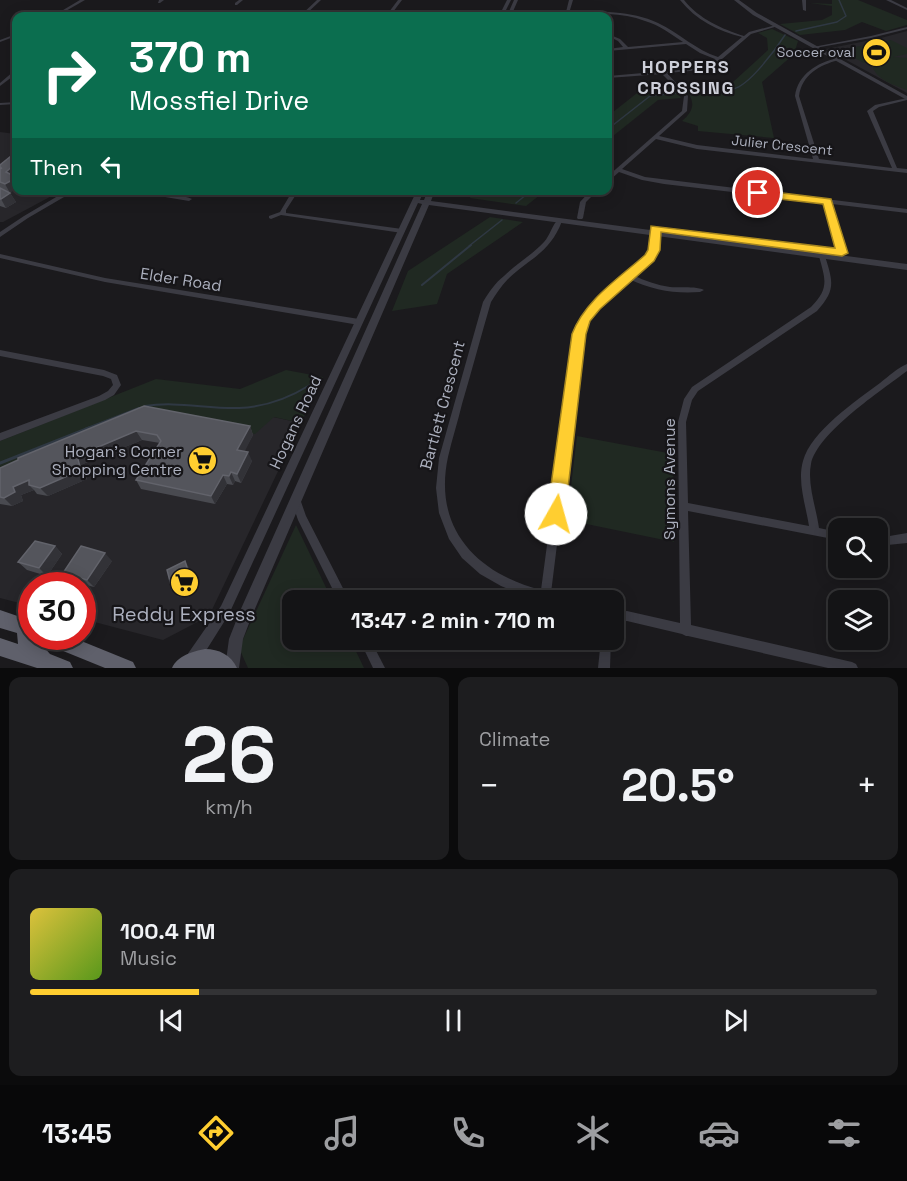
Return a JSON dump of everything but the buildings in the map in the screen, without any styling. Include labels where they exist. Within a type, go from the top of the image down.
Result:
[{"type":"highway","points":[[0,620],[18,626]]},
{"type":"highway","points":[[0,647],[56,665]]},
{"type":"highway","points":[[37,650],[56,665]]},
{"type":"highway","points":[[82,650],[127,668]]},
{"type":"highway","points":[[182,666],[203,658],[215,658],[230,668]]},
{"type":"street","points":[[62,12],[83,0]]},
{"type":"street","points":[[236,4],[241,0]]},
{"type":"street","points":[[306,12],[319,0]]},
{"type":"street","points":[[682,0],[691,9],[727,31],[744,37]]},
{"type":"street","points":[[736,0],[748,10],[907,98]]},
{"type":"street","points":[[804,0],[805,10]]},
{"type":"street","points":[[888,0],[907,9]]},
{"type":"street","points":[[612,17],[644,19],[661,26],[703,54],[720,58]]},
{"type":"street","points":[[612,77],[698,69],[720,58],[744,37],[759,29],[776,26]]},
{"type":"street","points":[[815,47],[907,28]]},
{"type":"street","points":[[612,37],[619,40],[627,49]]},
{"type":"street","points":[[612,50],[685,43]]},
{"type":"street","points":[[816,160],[797,90],[801,81],[819,65],[837,59]]},
{"type":"street","points":[[612,175],[684,111],[686,96],[664,73]]},
{"type":"street","points":[[0,85],[12,75]]},
{"type":"street","points":[[895,169],[870,111],[877,106],[907,98]]},
{"type":"street","name":"Julier Crescent","points":[[655,137],[697,147],[907,171]]},
{"type":"street","points":[[618,170],[644,179],[664,182],[907,211]]},
{"type":"street","points":[[0,235],[65,195]]},
{"type":"street","points":[[165,195],[189,199]]},
{"type":"street","points":[[282,213],[293,195]]},
{"type":"street","points":[[579,221],[583,202],[590,195]]},
{"type":"street","points":[[425,196],[579,221],[822,253],[907,267]]},
{"type":"street","name":"Hogans Road","points":[[182,666],[225,610],[402,231],[425,196]]},
{"type":"street","name":"Hogans Road","points":[[230,668],[236,639],[245,616],[374,324],[425,196]]},
{"type":"street","points":[[828,202],[843,256]]},
{"type":"street","points":[[271,217],[282,213],[402,231]]},
{"type":"street","name":"Bartlett Crescent","points":[[522,590],[505,585],[475,564],[462,550],[446,521],[440,499],[439,479],[487,302],[493,290],[508,274],[553,238],[559,218]]},
{"type":"street","points":[[0,227],[8,229]]},
{"type":"street","points":[[546,590],[579,334],[589,313],[654,250],[656,231]]},
{"type":"street","name":"Symons Avenue","points":[[686,631],[682,422],[688,399],[695,389],[824,300],[829,290],[829,282],[822,253]]},
{"type":"street","name":"Elder Road","points":[[0,256],[105,280],[359,322]]},
{"type":"street","points":[[843,256],[907,261]]},
{"type":"street","points":[[629,276],[652,287],[677,291],[700,290]]},
{"type":"street","points":[[359,322],[374,324]]},
{"type":"street","points":[[0,353],[104,373],[114,377],[117,385],[111,393],[102,398],[0,437]]},
{"type":"street","points":[[815,531],[806,475],[809,451],[823,435],[907,367]]},
{"type":"street","points":[[296,499],[301,517],[339,590]]},
{"type":"street","points":[[684,506],[828,534]]},
{"type":"street","points":[[888,541],[907,538]]},
{"type":"street","points":[[624,616],[852,668]]},
{"type":"street","points":[[370,650],[379,668]]},
{"type":"street","points":[[603,668],[605,650]]},
{"type":"shaded area","points":[[832,0],[858,0],[907,20],[907,25],[886,31],[862,22],[845,30],[800,35],[780,24],[822,20],[832,15],[832,6],[810,3],[832,4]]},
{"type":"shaded area","points":[[772,29],[798,41],[794,54],[762,82],[774,138],[698,131],[698,126],[682,121],[692,108],[692,100],[683,86],[733,82],[768,50],[767,38],[758,33]]},
{"type":"shaded area","points":[[907,31],[907,93],[826,49],[881,38]]},
{"type":"shaded area","points":[[891,40],[907,48],[907,54],[893,57],[907,58],[907,90],[878,75],[872,66],[876,61],[864,63],[840,50]]},
{"type":"shaded area","points":[[673,87],[681,98],[658,100],[612,137],[612,113],[641,90]]},
{"type":"shaded area","points":[[0,132],[12,134],[12,195],[54,195],[0,222]]},
{"type":"shaded area","points":[[471,195],[540,195],[526,206],[470,198]]},
{"type":"shaded area","points":[[490,217],[523,222],[447,274],[437,304],[392,311],[408,271]]},
{"type":"shaded area","points":[[286,370],[323,377],[301,423],[274,417],[255,434],[150,413],[0,476],[0,441],[156,379],[240,389]]},
{"type":"shaded area","points":[[150,413],[273,417],[301,423],[209,616],[163,640],[96,622],[96,572],[18,572],[18,603],[0,598],[0,476]]},
{"type":"shaded area","points":[[577,436],[673,454],[674,542],[567,520]]},
{"type":"shaded area","points":[[296,525],[327,590],[282,590],[282,650],[355,650],[364,668],[248,668],[239,648]]},
{"type":"waterway","points":[[796,31],[837,22],[846,16],[839,0]]},
{"type":"waterway","points":[[690,92],[722,91],[739,86],[762,66],[785,35]]},
{"type":"waterway","points":[[612,126],[650,96],[676,93]]},
{"type":"waterway","points":[[516,203],[526,195]]},
{"type":"waterway","points":[[469,246],[502,220]]},
{"type":"waterway","points":[[422,285],[471,245]]},
{"type":"waterway","points":[[145,406],[169,404],[227,408],[258,406],[294,394],[310,385]]},
{"type":"waterway","points":[[85,429],[139,408]]},
{"type":"waterway","points":[[0,463],[89,428]]},
{"type":"place","name":"Soccer oval","points":[[876,52]]},
{"type":"place","name":"Hogan's Corner Shopping Centre","points":[[203,460]]},
{"type":"place","name":"Reddy Express","points":[[184,583]]},
{"type":"district","name":"HOPPERS CROSSING","points":[[686,77]]},
{"type":"route","points":[[556,514],[579,334],[584,320],[595,305],[649,258],[656,243],[656,228],[842,253],[828,202],[758,193]]}]
